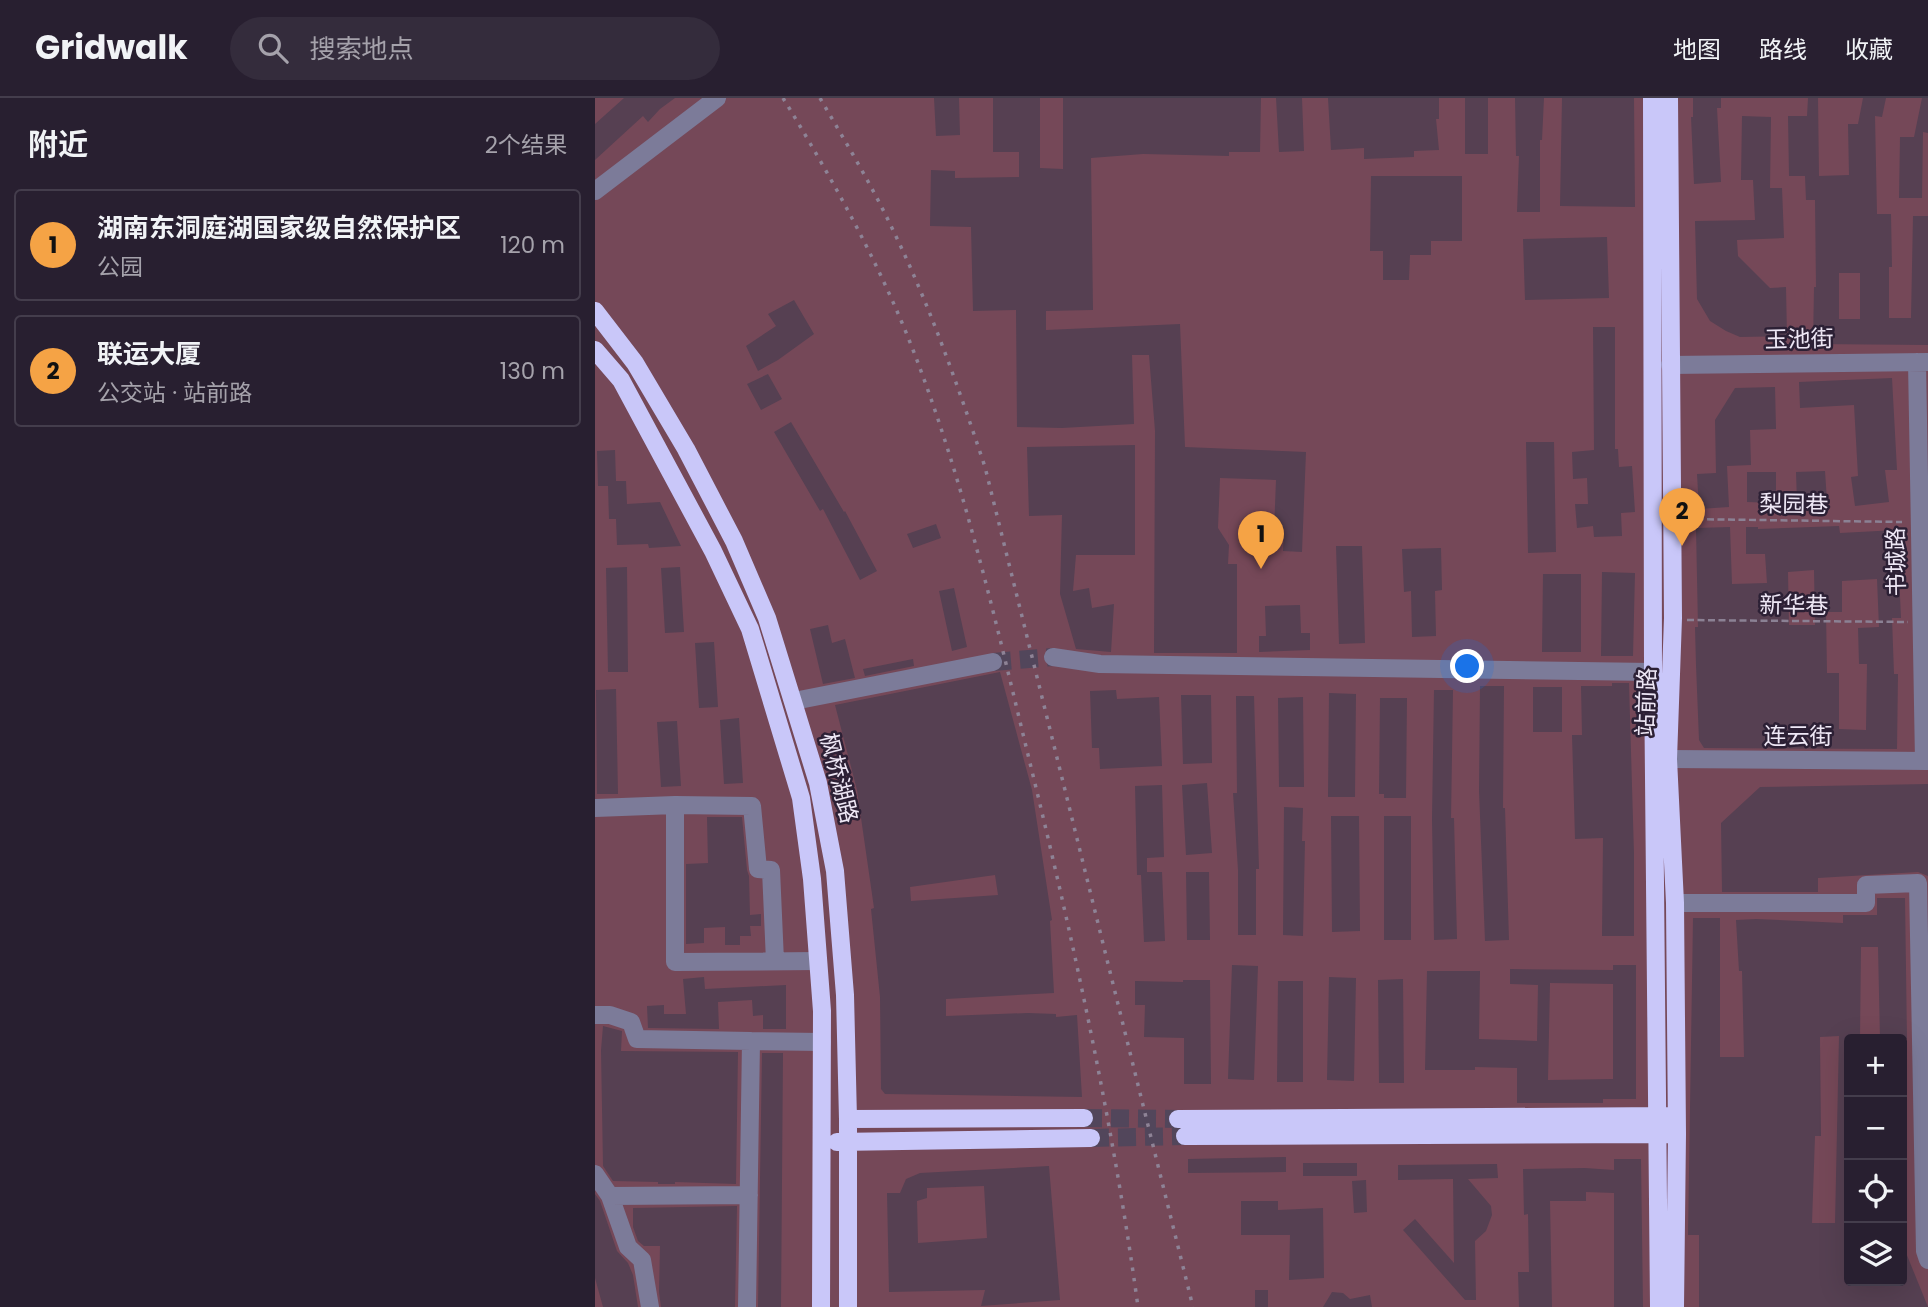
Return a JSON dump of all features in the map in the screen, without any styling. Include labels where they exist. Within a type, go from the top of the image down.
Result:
[{"type":"main road","name":"站前路","points":[[1652,98],[1653,672],[1659,1307]]},
{"type":"main road","name":"站前路","points":[[1669,98],[1673,618],[1668,759],[1675,903],[1675,1307]]},
{"type":"main road","name":"枫桥湖路","points":[[595,311],[635,363],[686,449],[734,541],[767,618],[818,783],[835,871],[845,995],[848,1307]]},
{"type":"main road","name":"枫桥湖路","points":[[595,350],[621,380],[713,551],[750,629],[801,798],[812,879],[822,1042],[821,1307]]},
{"type":"main road","points":[[848,1119],[1084,1118]]},
{"type":"main road","points":[[1178,1119],[1676,1125]]},
{"type":"main road","points":[[1185,1136],[1657,1125]]},
{"type":"main road","points":[[823,1143],[1091,1138]]},
{"type":"street","points":[[595,191],[717,98]]},
{"type":"street","name":"玉池街","points":[[1670,365],[1922,362]]},
{"type":"street","name":"书城路","points":[[1922,362],[1926,761]]},
{"type":"street","points":[[1053,657],[1100,664],[1653,672]]},
{"type":"street","points":[[794,701],[993,662]]},
{"type":"street","name":"连云街","points":[[1668,759],[1926,761]]},
{"type":"street","points":[[675,805],[675,962],[818,961]]},
{"type":"street","points":[[595,808],[753,806],[758,869],[771,870],[775,961]]},
{"type":"street","points":[[1675,903],[1866,903],[1866,885],[1918,884],[1925,1251],[1928,1260]]},
{"type":"street","points":[[595,1015],[610,1015],[631,1022],[637,1039],[822,1042]]},
{"type":"street","points":[[747,1307],[751,1041]]},
{"type":"street","points":[[595,1174],[610,1196],[628,1247],[642,1260],[649,1307]]},
{"type":"street","points":[[610,1196],[749,1195]]},
{"type":"path","name":"梨园巷","points":[[1686,519],[1902,522]]},
{"type":"path","name":"新华巷","points":[[1673,618],[1693,621],[1916,622]]},
{"type":"shaded area","points":[[595,98],[1928,98],[1928,1307],[595,1307]]},
{"type":"building","points":[[624,98],[675,98],[648,122],[643,116],[595,160],[595,124]]},
{"type":"building","points":[[934,98],[959,98],[960,135],[936,136]]},
{"type":"building","points":[[993,98],[1040,98],[1040,168],[1063,169],[1063,98],[1261,98],[1260,152],[1229,152],[1229,156],[1143,154],[1091,158],[1093,310],[1046,311],[1046,330],[1180,324],[1185,447],[1306,452],[1302,552],[1283,551],[1284,531],[1274,531],[1276,480],[1220,478],[1218,528],[1229,545],[1228,564],[1237,564],[1237,653],[1154,653],[1155,431],[1149,355],[1132,355],[1134,424],[1062,428],[1017,427],[1016,310],[973,311],[971,227],[930,226],[931,170],[955,171],[955,178],[1019,177],[1019,152],[993,152]]},
{"type":"building","points":[[1276,98],[1302,98],[1304,151],[1279,152]]},
{"type":"building","points":[[1328,98],[1439,98],[1439,119],[1436,119],[1439,150],[1414,151],[1414,157],[1364,159],[1364,148],[1331,150]]},
{"type":"building","points":[[1465,98],[1488,98],[1488,154],[1465,154]]},
{"type":"building","points":[[1515,98],[1544,98],[1540,140],[1540,212],[1517,212],[1519,156],[1516,156]]},
{"type":"building","points":[[1562,98],[1634,98],[1635,207],[1560,206]]},
{"type":"building","points":[[1693,98],[1721,98],[1721,108],[1717,108],[1721,182],[1694,184],[1691,117]]},
{"type":"building","points":[[1808,98],[1818,98],[1819,176],[1849,175],[1848,124],[1858,124],[1863,98],[1886,98],[1882,117],[1875,116],[1877,214],[1891,214],[1889,318],[1911,318],[1913,216],[1928,216],[1928,345],[1813,344],[1816,287],[1815,200],[1806,200],[1805,176],[1789,176],[1788,116],[1807,116]],"holes":[[[1839,273],[1860,273],[1860,319],[1839,319]]]},
{"type":"building","points":[[1922,98],[1928,98],[1928,133],[1923,132],[1922,198],[1899,198],[1900,137],[1914,137]]},
{"type":"building","points":[[1742,116],[1771,117],[1770,188],[1782,188],[1784,238],[1737,240],[1738,256],[1770,288],[1786,287],[1787,336],[1740,337],[1710,321],[1697,299],[1695,221],[1755,220],[1753,180],[1741,180]]},
{"type":"building","points":[[1371,176],[1462,176],[1462,241],[1431,241],[1431,255],[1410,255],[1409,280],[1383,280],[1383,251],[1370,251]]},
{"type":"building","points":[[1607,237],[1609,298],[1525,300],[1523,239]]},
{"type":"building","points":[[794,300],[814,334],[758,371],[746,346],[776,326],[768,314]]},
{"type":"building","points":[[1593,327],[1615,327],[1615,449],[1618,449],[1619,467],[1632,466],[1635,512],[1621,513],[1622,536],[1594,537],[1593,526],[1577,528],[1575,504],[1588,504],[1587,478],[1573,479],[1572,452],[1594,450]]},
{"type":"building","points":[[768,374],[782,399],[761,410],[747,384]]},
{"type":"building","points":[[1892,378],[1897,470],[1885,470],[1889,502],[1855,506],[1851,477],[1858,476],[1854,405],[1800,408],[1799,382]]},
{"type":"building","points":[[1775,387],[1776,429],[1750,430],[1751,465],[1727,466],[1729,507],[1699,509],[1697,474],[1716,473],[1715,420],[1735,388]]},
{"type":"building","points":[[791,422],[845,511],[877,571],[860,580],[823,509],[820,511],[774,432]]},
{"type":"building","points":[[1526,442],[1554,442],[1556,552],[1528,553]]},
{"type":"building","points":[[1135,445],[1135,555],[1076,555],[1073,591],[1089,588],[1092,608],[1114,604],[1111,652],[1076,649],[1060,594],[1062,515],[1029,516],[1027,447]]},
{"type":"building","points":[[615,450],[616,481],[626,481],[627,504],[660,502],[681,546],[649,548],[648,544],[617,545],[616,519],[609,519],[608,486],[598,486],[597,451]]},
{"type":"building","points":[[1825,471],[1827,501],[1797,502],[1796,472]]},
{"type":"building","points":[[1747,472],[1776,472],[1776,503],[1747,502]]},
{"type":"building","points":[[936,524],[941,538],[913,548],[907,534]]},
{"type":"building","points":[[1839,526],[1840,533],[1897,530],[1901,618],[1892,618],[1894,674],[1898,674],[1897,749],[1704,748],[1699,740],[1696,665],[1696,528],[1730,527],[1732,584],[1767,583],[1765,554],[1746,554],[1746,527],[1758,529]],"holes":[[[1814,570],[1815,625],[1789,625],[1788,572]],[[1877,579],[1879,627],[1858,628],[1859,664],[1867,664],[1866,730],[1839,729],[1839,673],[1827,673],[1826,612],[1842,612],[1842,581]]]},
{"type":"building","points":[[1336,546],[1362,546],[1365,643],[1339,644]]},
{"type":"building","points":[[1441,548],[1442,590],[1435,591],[1436,636],[1412,637],[1411,591],[1404,592],[1402,549]]},
{"type":"building","points":[[627,567],[628,672],[608,672],[606,568]]},
{"type":"building","points":[[680,567],[684,632],[665,633],[661,568]]},
{"type":"building","points":[[1602,572],[1635,573],[1633,656],[1601,656]]},
{"type":"building","points":[[1543,574],[1581,574],[1581,652],[1542,652]]},
{"type":"building","points":[[954,588],[967,647],[952,651],[939,591]]},
{"type":"building","points":[[1300,605],[1301,633],[1310,633],[1310,650],[1259,652],[1259,636],[1266,636],[1265,606]]},
{"type":"building","points":[[828,625],[832,643],[845,639],[855,678],[823,684],[810,629]]},
{"type":"building","points":[[714,642],[718,707],[699,708],[695,643]]},
{"type":"building","points":[[913,659],[914,666],[865,676],[863,669]]},
{"type":"building","points":[[1000,672],[1032,790],[1052,920],[1054,993],[946,999],[946,1016],[1028,1013],[1056,1014],[1056,1017],[1077,1015],[1082,1097],[885,1094],[881,1089],[880,997],[871,909],[874,908],[857,790],[835,705]],"holes":[[[995,875],[998,895],[911,901],[910,887]]]},
{"type":"building","points":[[1612,683],[1629,683],[1634,936],[1602,936],[1603,838],[1575,839],[1572,735],[1582,735],[1581,686],[1612,686]]},
{"type":"building","points":[[1480,686],[1504,686],[1503,808],[1509,940],[1485,941],[1479,791]]},
{"type":"building","points":[[1533,687],[1562,687],[1562,732],[1533,732]]},
{"type":"building","points":[[616,689],[618,794],[597,794],[596,690]]},
{"type":"building","points":[[1116,690],[1117,699],[1159,697],[1162,766],[1100,769],[1099,748],[1092,748],[1090,691]]},
{"type":"building","points":[[1434,690],[1453,690],[1451,818],[1454,818],[1457,939],[1434,940]]},
{"type":"building","points":[[1329,693],[1356,694],[1355,797],[1328,797]]},
{"type":"building","points":[[1181,695],[1211,695],[1212,763],[1183,764]]},
{"type":"building","points":[[1236,696],[1254,696],[1259,869],[1256,869],[1256,935],[1238,935],[1238,870],[1233,793],[1237,793]]},
{"type":"building","points":[[1303,697],[1304,787],[1279,787],[1278,698]]},
{"type":"building","points":[[1380,698],[1407,698],[1406,798],[1384,798],[1384,794],[1379,794]]},
{"type":"building","points":[[739,718],[743,783],[724,784],[720,720]]},
{"type":"building","points":[[677,721],[681,786],[661,787],[657,722]]},
{"type":"building","points":[[1207,783],[1212,853],[1186,855],[1182,785]]},
{"type":"building","points":[[1928,784],[1928,876],[1918,872],[1818,878],[1818,892],[1722,892],[1721,823],[1760,787]]},
{"type":"building","points":[[1162,785],[1164,857],[1147,858],[1147,872],[1162,872],[1165,941],[1144,942],[1141,875],[1137,875],[1135,786]]},
{"type":"building","points":[[1284,807],[1303,808],[1303,936],[1283,935]]},
{"type":"building","points":[[1331,816],[1359,816],[1360,931],[1332,932]]},
{"type":"building","points":[[1384,816],[1411,816],[1411,940],[1384,940]]},
{"type":"building","points":[[707,817],[742,817],[749,876],[750,915],[761,914],[761,926],[750,926],[751,936],[740,936],[740,945],[725,945],[725,927],[704,928],[704,943],[686,944],[686,864],[708,863]]},
{"type":"building","points":[[1186,872],[1209,872],[1210,940],[1187,940]]},
{"type":"building","points":[[1877,898],[1905,898],[1907,1034],[1880,1034],[1878,947],[1861,947],[1860,1034],[1844,1034],[1844,1286],[1907,1286],[1907,1255],[1928,1307],[1699,1307],[1699,1235],[1688,1235],[1693,918],[1720,918],[1720,1057],[1744,1057],[1742,971],[1739,971],[1736,920],[1843,923],[1843,915],[1877,915]],"holes":[[[1839,1036],[1835,1223],[1812,1223],[1815,1136],[1821,1136],[1820,1037]]]},
{"type":"building","points":[[1232,965],[1258,966],[1254,1080],[1228,1079]]},
{"type":"building","points":[[1613,965],[1636,965],[1636,1099],[1603,1099],[1603,1103],[1517,1103],[1517,1068],[1425,1070],[1427,971],[1480,971],[1479,1039],[1537,1041],[1538,985],[1510,984],[1510,969],[1613,970]],"holes":[[[1550,983],[1613,984],[1613,1079],[1548,1080]]]},
{"type":"building","points":[[704,977],[705,989],[786,985],[786,1029],[763,1029],[763,1015],[753,1016],[752,1000],[718,1002],[719,1029],[648,1028],[647,1006],[664,1005],[664,1014],[686,1014],[683,979]]},
{"type":"building","points":[[1329,977],[1356,978],[1354,1081],[1327,1080]]},
{"type":"building","points":[[1403,979],[1404,1083],[1379,1083],[1378,980]]},
{"type":"building","points":[[1210,980],[1211,1084],[1184,1084],[1184,1038],[1144,1037],[1145,1005],[1135,1005],[1135,981]]},
{"type":"building","points":[[1278,981],[1303,981],[1303,1082],[1277,1082]]},
{"type":"building","points":[[603,1026],[622,1031],[621,1051],[738,1052],[736,1184],[613,1181],[603,1166]]},
{"type":"building","points":[[762,1053],[783,1053],[781,1307],[758,1307]]},
{"type":"building","points":[[1286,1157],[1286,1172],[1188,1173],[1188,1159]]},
{"type":"building","points":[[1614,1159],[1641,1159],[1643,1307],[1614,1307],[1614,1193],[1586,1192],[1586,1201],[1550,1201],[1552,1307],[1519,1307],[1518,1272],[1529,1272],[1528,1214],[1524,1215],[1523,1169],[1614,1170]]},
{"type":"building","points":[[1303,1163],[1357,1163],[1357,1176],[1303,1176]]},
{"type":"building","points":[[1497,1164],[1498,1178],[1468,1179],[1491,1206],[1492,1215],[1486,1231],[1475,1241],[1476,1300],[1465,1300],[1403,1230],[1415,1219],[1454,1263],[1453,1179],[1398,1180],[1398,1165]]},
{"type":"building","points":[[1049,1166],[1060,1300],[981,1306],[985,1290],[889,1292],[887,1193],[900,1193],[906,1179],[920,1173]],"holes":[[[984,1186],[987,1238],[918,1243],[917,1201],[927,1198],[927,1188]]]},
{"type":"building","points":[[1366,1180],[1367,1212],[1354,1213],[1352,1181]]},
{"type":"building","points":[[595,1194],[600,1201],[617,1251],[628,1263],[633,1275],[638,1307],[603,1307],[595,1278]]},
{"type":"building","points":[[1241,1201],[1278,1201],[1278,1210],[1323,1208],[1324,1278],[1289,1280],[1290,1235],[1241,1235]]},
{"type":"building","points":[[737,1206],[735,1307],[661,1307],[660,1246],[644,1246],[638,1241],[633,1227],[633,1208]]},
{"type":"building","points":[[1255,1290],[1268,1290],[1268,1307],[1255,1307]]},
{"type":"building","points":[[1332,1292],[1343,1293],[1350,1299],[1370,1295],[1372,1307],[1323,1307]]},
{"type":"tunnel","points":[[993,662],[1053,657]]},
{"type":"tunnel","points":[[1084,1118],[1178,1119]]},
{"type":"tunnel","points":[[1091,1138],[1185,1136]]},
{"type":"railway","points":[[783,98],[841,197],[892,300],[938,419],[968,516],[1077,966],[1117,1170],[1138,1307]]},
{"type":"railway","points":[[820,98],[875,195],[906,257],[943,346],[985,467],[1193,1307]]},
{"type":"place","name":"联运大厦","points":[[1682,546]]},
{"type":"place","name":"湖南东洞庭湖国家级自然保护区","points":[[1261,569]]}]
